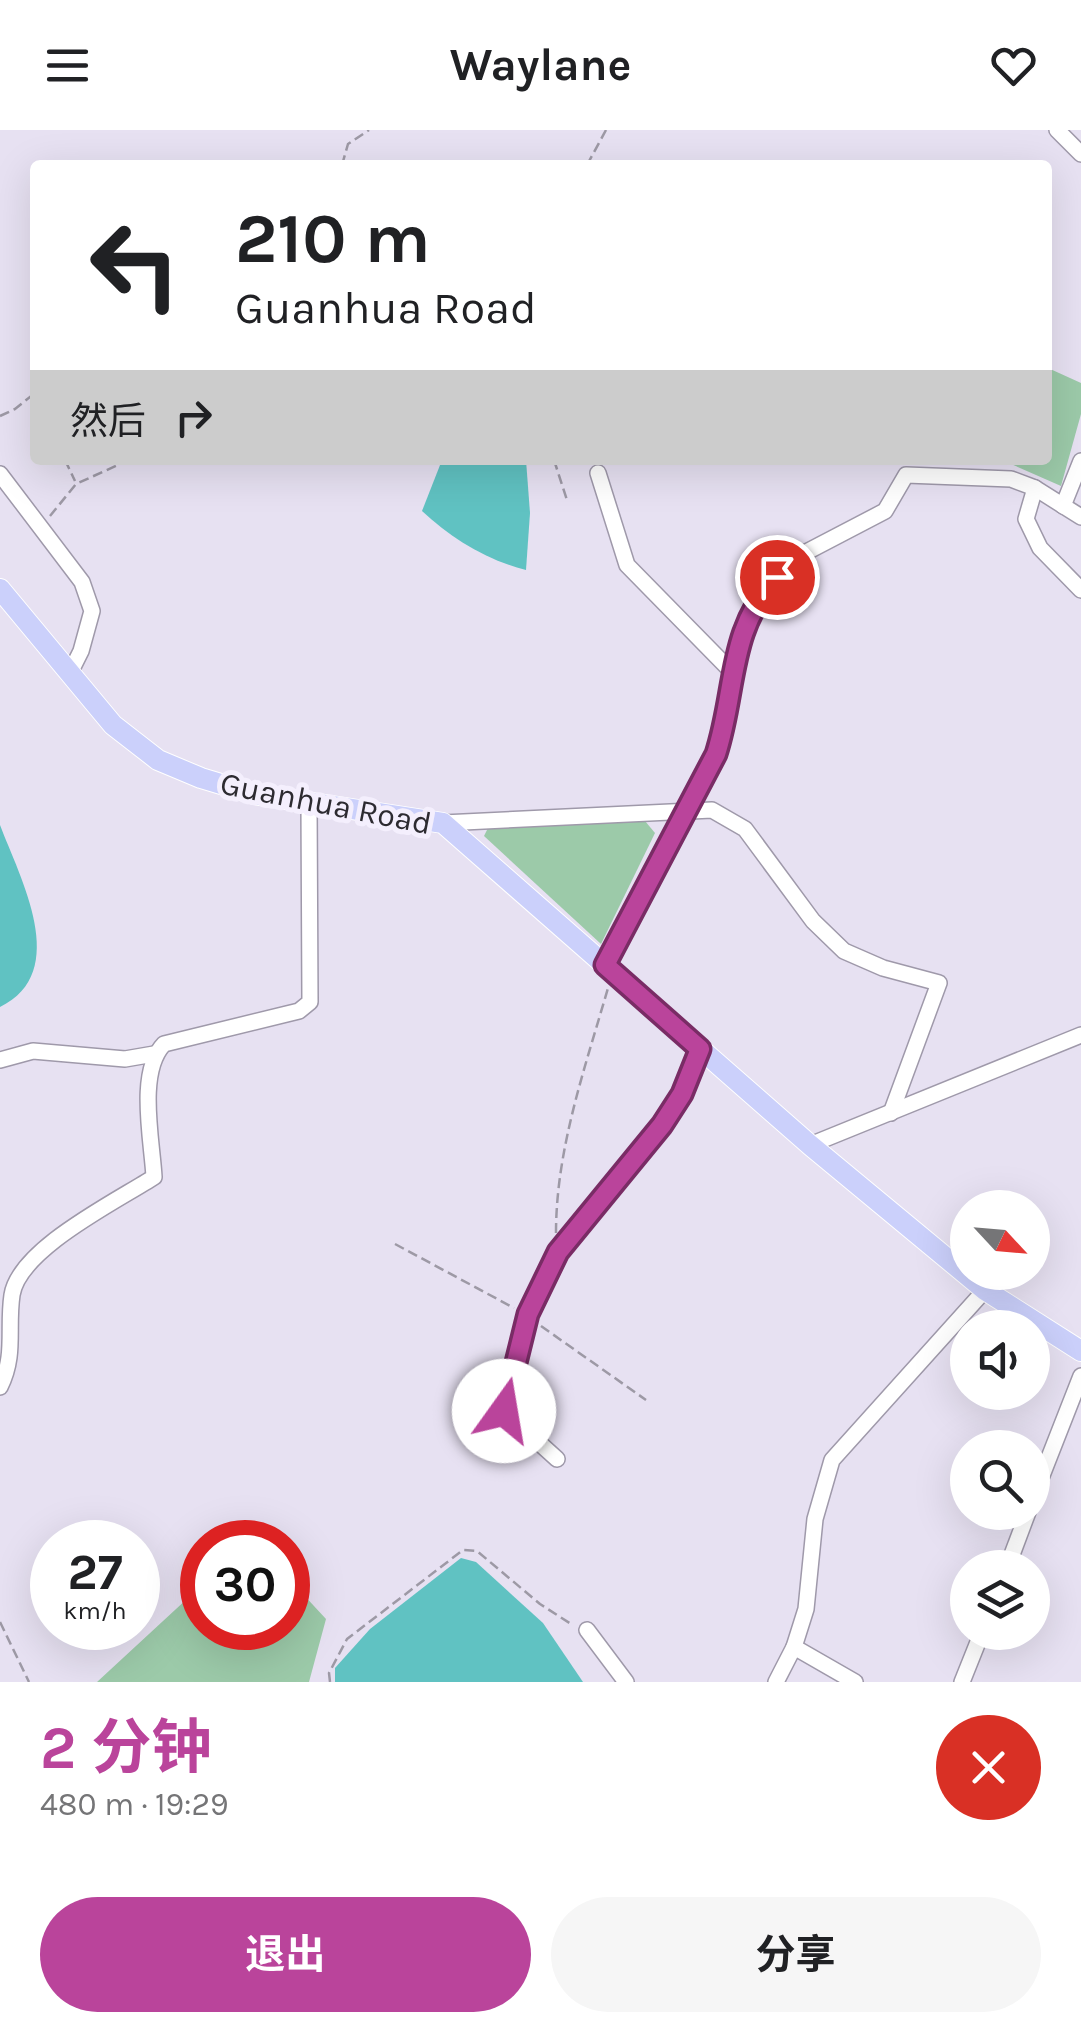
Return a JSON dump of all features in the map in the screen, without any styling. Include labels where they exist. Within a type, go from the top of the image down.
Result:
[{"type":"main road","name":"Guanhua Road","points":[[0,589],[113,725],[158,760],[254,794],[443,823],[810,1145],[950,1260]]},
{"type":"main road","name":"Guanhua Road","points":[[986,1290],[1081,1351]]},
{"type":"street","points":[[1057,130],[1081,154]]},
{"type":"street","points":[[1063,506],[1081,461]]},
{"type":"street","points":[[0,474],[82,582],[92,610],[70,674]]},
{"type":"street","points":[[598,474],[627,565],[733,673]]},
{"type":"street","points":[[609,969],[716,754],[726,725],[743,626],[759,596],[795,558],[885,511],[906,475],[1011,480],[1035,488],[1081,517]]},
{"type":"street","points":[[1035,488],[1026,519],[1040,548],[1081,590]]},
{"type":"street","points":[[0,1387],[10,1367],[12,1290],[30,1264],[58,1235],[154,1177],[148,1076],[154,1054],[164,1044],[299,1011],[310,1002],[309,803]]},
{"type":"street","points":[[443,823],[712,810],[745,829],[813,921],[844,951],[883,968],[938,983],[891,1113]]},
{"type":"street","points":[[810,1145],[1081,1036]]},
{"type":"street","points":[[558,1459],[504,1411],[528,1314],[558,1252],[662,1125],[682,1094],[700,1049]]},
{"type":"street","points":[[0,1060],[33,1051],[125,1059],[154,1054]]},
{"type":"street","points":[[776,1682],[794,1647],[806,1610],[815,1519],[832,1460],[986,1290]]},
{"type":"street","points":[[1050,1455],[1081,1376]]},
{"type":"street","points":[[590,1634],[626,1682]]},
{"type":"street","points":[[794,1647],[855,1682]]},
{"type":"street","points":[[962,1682],[975,1650]]},
{"type":"path","points":[[343,160],[348,144],[368,130]]},
{"type":"path","points":[[590,160],[606,130]]},
{"type":"path","points":[[0,416],[30,397]]},
{"type":"path","points":[[66,465],[76,484]]},
{"type":"path","points":[[39,528],[76,484],[118,465]]},
{"type":"path","points":[[556,465],[567,500]]},
{"type":"path","points":[[558,1252],[556,1196],[568,1128],[609,969]]},
{"type":"path","points":[[330,1682],[329,1673],[347,1640],[463,1550],[477,1551],[540,1604],[590,1634]]},
{"type":"path","points":[[0,1622],[29,1682]]},
{"type":"shaded area","points":[[1052,370],[1081,383],[1081,414],[1061,486],[1013,465],[1052,465]]},
{"type":"shaded area","points":[[440,465],[526,465],[530,513],[526,570],[470,547],[422,511]]},
{"type":"shaded area","points":[[645,821],[655,833],[601,944],[484,836],[488,828]]},
{"type":"shaded area","points":[[0,825],[28,897],[37,948],[33,971],[21,991],[0,1007]]},
{"type":"shaded area","points":[[461,1558],[476,1562],[543,1623],[583,1682],[335,1682],[335,1668],[370,1629]]},
{"type":"shaded area","points":[[310,1602],[326,1619],[309,1682],[97,1682],[132,1650],[160,1650],[160,1624],[180,1605],[180,1650],[310,1650]]},
{"type":"route","points":[[504,1411],[528,1314],[558,1252],[662,1125],[682,1094],[700,1049],[605,965],[716,754],[726,725],[743,626],[759,596],[777,577]]}]
